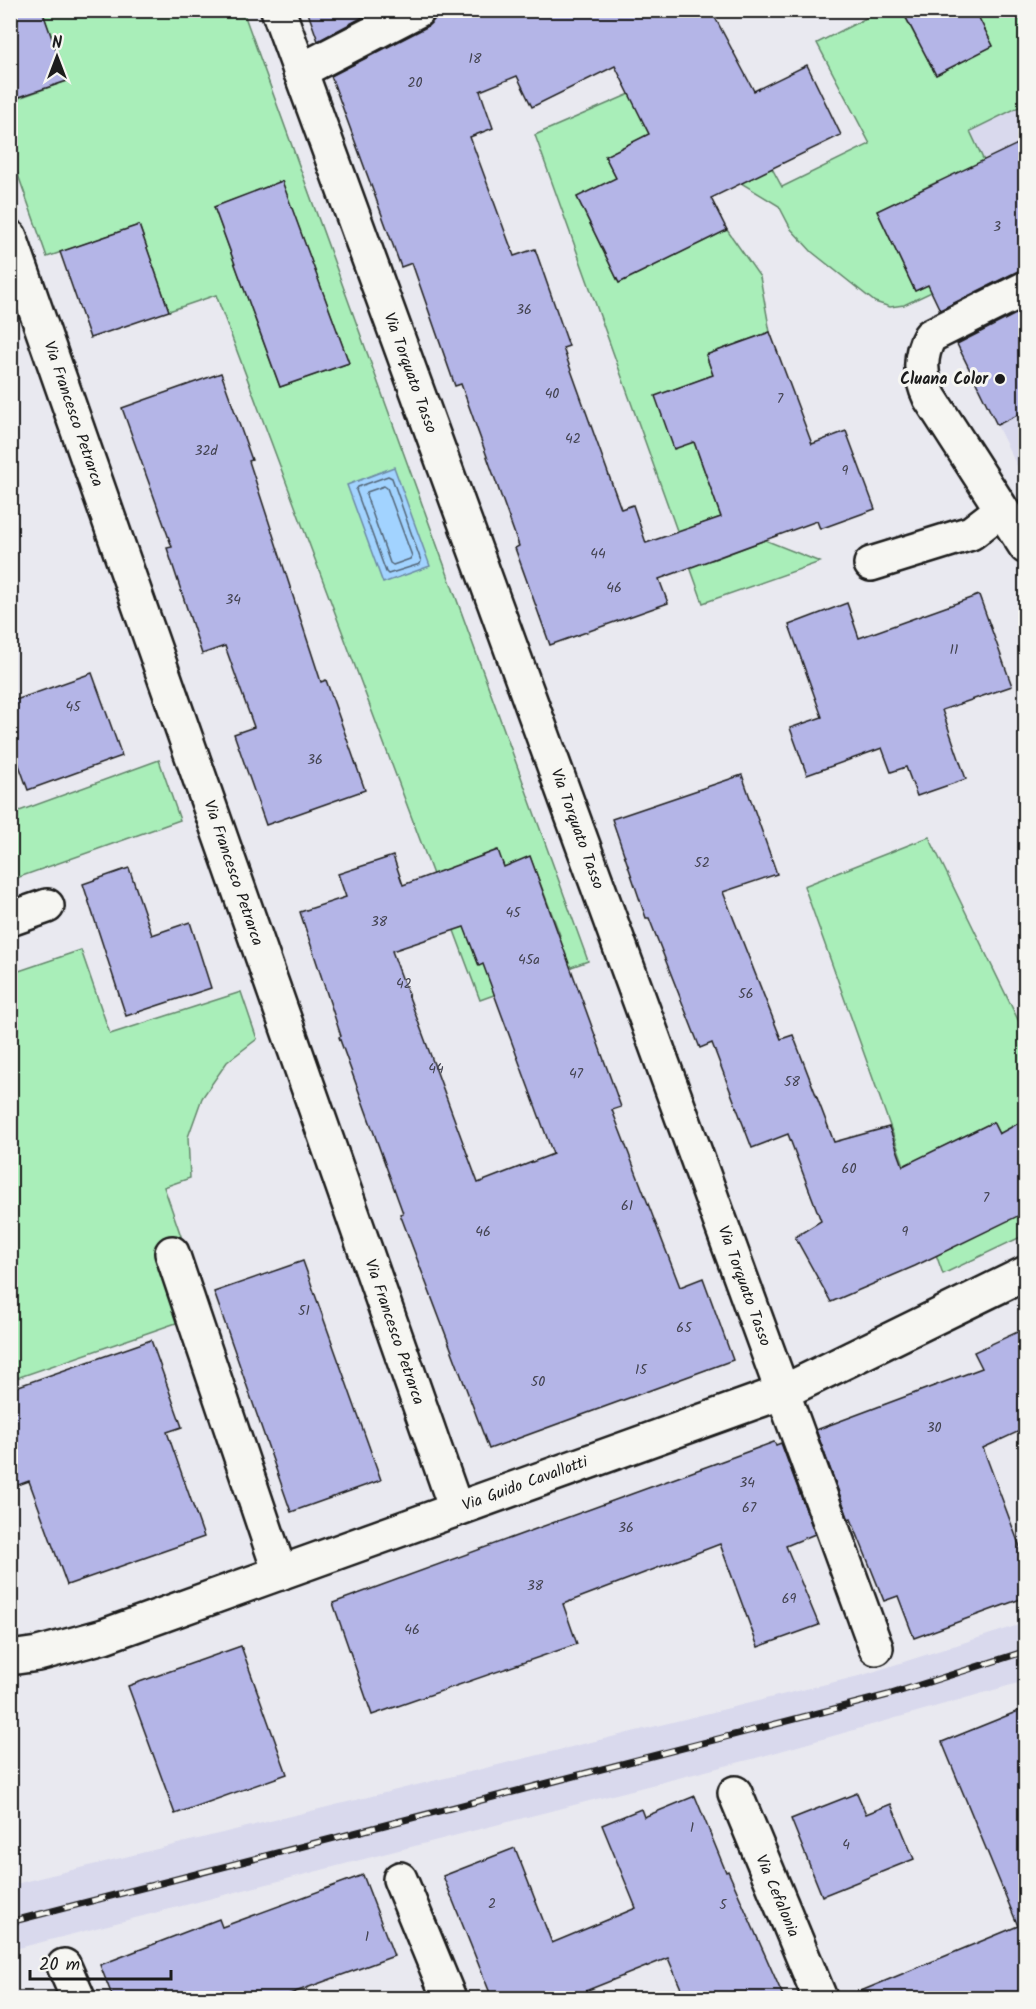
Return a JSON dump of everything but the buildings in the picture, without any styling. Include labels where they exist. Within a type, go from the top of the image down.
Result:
[{"type":"street","name":"Via Torquato Tasso","points":[[278,10],[876,1648]]},
{"type":"street","points":[[300,71],[418,10]]},
{"type":"street","name":"Via Francesco Petrarca","points":[[10,237],[456,1509]]},
{"type":"street","points":[[1026,288],[930,336],[922,357],[923,384],[930,398],[1026,547]]},
{"type":"street","points":[[871,564],[971,533],[1002,510]]},
{"type":"street","points":[[10,919],[47,906]]},
{"type":"street","points":[[172,1253],[280,1573]]},
{"type":"street","name":"Via Guido Cavallotti","points":[[10,1658],[38,1654],[104,1636],[783,1392],[1026,1273]]},
{"type":"street","name":"Via Cefalonia","points":[[735,1793],[820,1998]]},
{"type":"street","points":[[400,1879],[449,1998]]},
{"type":"street","points":[[64,1966],[78,1998]]},
{"type":"shaded area","points":[[1025,104],[1025,245],[969,130]]},
{"type":"shaded area","name":"Cluana Color","points":[[1025,315],[1025,482],[958,347]]},
{"type":"shaded area","points":[[1025,1623],[1025,1681],[756,1758],[11,1950],[11,1885],[863,1675]]},
{"type":"green space","points":[[42,11],[243,11],[588,961],[480,1000],[216,295],[169,311],[139,225],[47,257],[11,155],[10,101],[67,81]],"holes":[[[282,182],[349,363],[280,387],[214,207]],[[497,850],[504,867],[530,857],[560,935],[479,965],[443,871]]]},
{"type":"green space","points":[[880,11],[902,11],[936,75],[993,46],[975,11],[1025,11],[1025,104],[970,131],[1025,248],[904,305],[890,307],[875,302],[812,252],[791,229],[779,206],[644,124],[649,134],[605,156],[616,178],[577,197],[619,283],[727,230],[760,277],[770,332],[706,355],[713,375],[656,396],[694,442],[721,517],[699,525],[712,560],[765,540],[820,562],[703,603],[535,135],[713,58],[782,187],[870,144],[817,43]],"holes":[[[937,182],[1007,247],[915,291],[877,211]]]},
{"type":"green space","points":[[159,760],[180,820],[11,880],[11,814]]},
{"type":"green space","points":[[929,837],[1025,1034],[1026,1135],[1019,1123],[999,1134],[993,1122],[930,1153],[1025,1212],[1025,1235],[943,1274],[804,886]]},
{"type":"green space","points":[[81,950],[110,1034],[241,992],[257,1039],[227,1062],[202,1098],[188,1137],[190,1178],[164,1187],[182,1239],[156,1253],[179,1322],[11,1380],[10,974]]},
{"type":"water","points":[[394,467],[430,566],[383,583],[347,485]]},
{"type":"railway","points":[[10,1922],[888,1695],[1026,1651]]},
{"type":"place","name":"Cluana Color","points":[[1000,379]]}]
